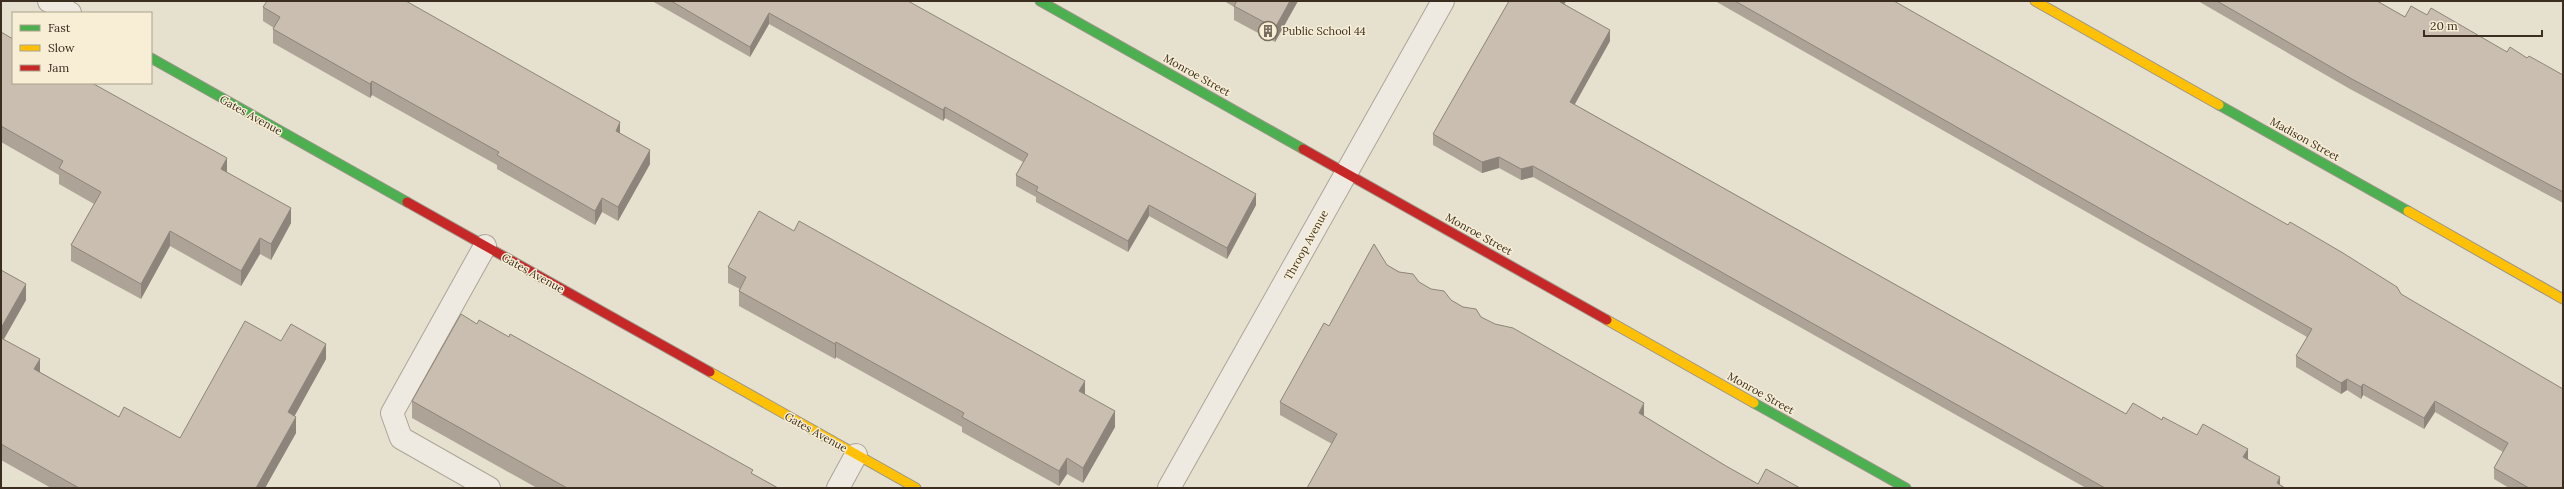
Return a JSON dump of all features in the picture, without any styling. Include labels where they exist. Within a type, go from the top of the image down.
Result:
[{"type":"street","points":[[49,1],[68,12]]},
{"type":"street","name":"Monroe Street","points":[[1040,1],[1347,172],[1906,488]]},
{"type":"street","name":"Throop Avenue","points":[[1169,488],[1443,1]]},
{"type":"street","name":"Madison Street","points":[[2035,1],[2563,299]]},
{"type":"street","name":"Gates Avenue","points":[[152,59],[916,488]]},
{"type":"street","points":[[485,246],[392,413],[401,438],[489,488]]},
{"type":"street","points":[[838,488],[856,455]]},
{"type":"building","points":[[267,1],[406,1],[620,122],[616,131],[650,150],[618,207],[602,198],[595,211],[497,155],[499,152],[372,81],[370,84],[273,29],[280,17],[263,7]]},
{"type":"building","points":[[671,1],[908,1],[1256,194],[1227,248],[1149,205],[1128,241],[1036,191],[1038,187],[1016,175],[1028,154],[945,107],[943,110],[769,13],[750,47]]},
{"type":"building","points":[[1237,1],[1290,1],[1275,28],[1234,6]]},
{"type":"building","points":[[1509,1],[1560,1],[1610,30],[1570,102],[2126,414],[2133,403],[2162,420],[2163,417],[2197,435],[2203,424],[2248,449],[2243,457],[2280,477],[2277,483],[2285,488],[2105,488],[1533,166],[1521,169],[1499,157],[1482,162],[1433,134]]},
{"type":"building","points":[[1735,1],[1894,1],[2288,225],[2290,222],[2343,253],[2397,287],[2401,294],[2563,389],[2563,488],[2529,488],[2494,468],[2508,443],[2435,401],[2424,418],[2363,384],[2361,387],[2347,379],[2341,383],[2296,356],[2312,329]]},
{"type":"building","points":[[2217,1],[2377,1],[2405,17],[2411,6],[2427,15],[2431,8],[2507,52],[2510,47],[2527,58],[2529,56],[2563,75],[2563,192],[2350,78]]},
{"type":"building","points":[[1,32],[12,38],[12,84],[94,84],[227,158],[221,169],[291,208],[271,244],[260,238],[241,271],[170,231],[141,284],[71,245],[101,192],[59,168],[63,161],[1,126]]},
{"type":"building","points":[[759,211],[794,231],[799,221],[1085,381],[1079,391],[1115,411],[1083,468],[1067,458],[1059,471],[962,417],[964,413],[836,342],[835,344],[739,291],[746,277],[728,267]]},
{"type":"building","points":[[1374,244],[1387,265],[1399,272],[1413,274],[1419,282],[1431,289],[1444,291],[1451,300],[1463,307],[1476,309],[1481,317],[1495,324],[1513,328],[1644,403],[1639,413],[1726,466],[1758,484],[1766,469],[1800,488],[1307,488],[1337,434],[1280,402],[1324,323],[1329,326]]},
{"type":"building","points":[[1,270],[26,284],[1,328]]},
{"type":"building","points":[[461,314],[477,324],[479,320],[509,337],[510,334],[753,470],[751,473],[778,488],[567,488],[412,401]]},
{"type":"building","points":[[245,321],[281,341],[291,324],[326,344],[288,412],[296,417],[256,488],[79,488],[1,444],[1,338],[40,359],[34,369],[119,417],[124,407],[180,438]]},
{"type":"traffic: fast","points":[[1040,1],[1303,149]]},
{"type":"traffic: fast","points":[[152,59],[407,202]]},
{"type":"traffic: fast","points":[[2219,105],[2408,211]]},
{"type":"traffic: fast","points":[[1754,403],[1906,488]]},
{"type":"traffic: slow","points":[[2035,1],[2219,105]]},
{"type":"traffic: slow","points":[[2408,211],[2563,299]]},
{"type":"traffic: slow","points":[[1607,320],[1754,403]]},
{"type":"traffic: slow","points":[[710,372],[916,488]]},
{"type":"traffic: jam","points":[[1303,149],[1607,320]]},
{"type":"traffic: jam","points":[[407,202],[710,372]]},
{"type":"place","name":"Public School 44","points":[[1268,31]]}]
